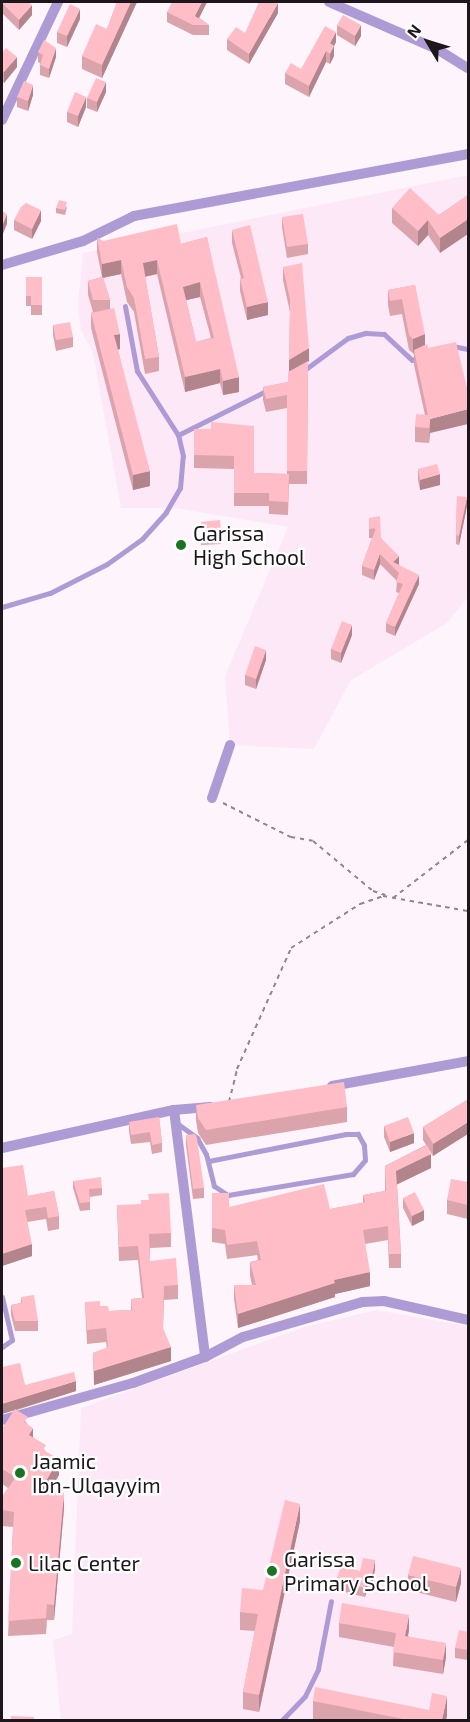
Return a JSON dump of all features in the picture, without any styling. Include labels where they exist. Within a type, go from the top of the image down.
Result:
[{"type":"street","points":[[2,120],[58,2]]},
{"type":"street","points":[[329,2],[437,49],[468,68]]},
{"type":"street","points":[[2,265],[83,241],[134,216],[468,154]]},
{"type":"street","points":[[212,798],[230,745]]},
{"type":"street","points":[[320,1088],[468,1061]]},
{"type":"street","points":[[2,1148],[174,1110],[229,1105]]},
{"type":"street","points":[[174,1110],[205,1357]]},
{"type":"street","points":[[2,1420],[76,1401],[205,1357],[243,1336],[363,1302],[384,1301],[468,1320]]},
{"type":"lane","points":[[2,607],[50,593],[107,564],[142,540],[166,512],[180,488],[183,456],[178,435],[137,372],[125,306]]},
{"type":"lane","points":[[291,378],[348,338],[366,333],[384,334],[412,360],[429,352]]},
{"type":"lane","points":[[446,345],[468,349]]},
{"type":"lane","points":[[178,435],[273,387]]},
{"type":"lane","points":[[176,1123],[197,1138],[209,1161],[214,1186],[228,1195],[353,1174],[365,1160],[364,1145],[358,1134],[209,1161]]},
{"type":"lane","points":[[2,1297],[12,1340],[2,1347]]},
{"type":"lane","points":[[282,1720],[305,1696],[318,1669],[331,1601]]},
{"type":"path","points":[[212,798],[291,837],[313,841],[373,891],[394,898]]},
{"type":"path","points":[[394,898],[468,840]]},
{"type":"path","points":[[229,1105],[237,1069],[291,948],[360,904],[383,896],[468,911]]},
{"type":"shaded area","points":[[468,175],[468,597],[447,623],[351,680],[314,749],[230,745],[225,676],[288,527],[175,508],[121,508],[93,353],[81,330],[78,305],[83,253]]},
{"type":"shaded area","name":"Garissa Primary School","points":[[376,1310],[468,1326],[468,1720],[61,1720],[53,1640],[72,1634],[81,1408],[304,1327]]},
{"type":"building","points":[[2,2],[28,2],[32,5],[19,20]]},
{"type":"building","points":[[117,2],[131,2],[102,65],[82,56],[96,24],[107,29]]},
{"type":"building","points":[[172,2],[202,2],[195,16],[209,25],[193,25],[167,12]]},
{"type":"building","points":[[259,2],[278,3],[249,54],[227,39],[236,27],[245,33]]},
{"type":"building","points":[[70,4],[80,9],[67,36],[57,32]]},
{"type":"building","points":[[343,15],[361,25],[355,36],[337,25]]},
{"type":"building","points":[[325,26],[336,32],[330,43],[334,46],[330,54],[326,51],[309,86],[285,73],[291,63],[301,69]]},
{"type":"building","points":[[44,40],[56,48],[49,69],[40,65],[43,55],[38,52]]},
{"type":"building","points":[[6,48],[17,57],[4,72],[2,53]]},
{"type":"building","points":[[96,78],[106,82],[97,102],[87,98]]},
{"type":"building","points":[[24,81],[33,85],[28,101],[17,97]]},
{"type":"building","points":[[75,92],[86,97],[78,116],[67,112]]},
{"type":"building","points":[[410,188],[439,215],[468,195],[468,219],[440,238],[428,220],[418,231],[392,208]]},
{"type":"building","points":[[59,200],[67,202],[65,210],[56,208]]},
{"type":"building","points":[[26,203],[41,210],[32,229],[14,220]]},
{"type":"building","points":[[2,211],[7,214],[2,226]]},
{"type":"building","points":[[303,214],[308,244],[287,247],[282,217]]},
{"type":"building","points":[[177,224],[181,244],[207,237],[239,377],[223,381],[220,369],[185,377],[157,260],[143,263],[159,357],[145,359],[134,298],[127,287],[121,260],[102,264],[97,238],[103,241]],"holes":[[[200,282],[214,338],[196,342],[183,287]]]},
{"type":"building","points":[[250,225],[268,302],[247,307],[240,279],[244,278],[232,230]]},
{"type":"building","points":[[302,263],[309,348],[289,360],[290,300],[283,267]]},
{"type":"building","points":[[26,277],[42,277],[42,305],[31,305],[31,296],[26,296]]},
{"type":"building","points":[[103,277],[110,300],[93,300],[88,281]]},
{"type":"building","points":[[415,285],[425,334],[413,339],[409,335],[402,299],[390,301],[388,290]]},
{"type":"building","points":[[114,308],[120,334],[114,335],[150,471],[133,475],[91,313]]},
{"type":"building","points":[[70,322],[73,337],[56,340],[53,325]]},
{"type":"building","points":[[456,342],[468,392],[468,409],[430,419],[429,428],[415,427],[416,414],[428,415],[414,350],[427,344],[428,348]]},
{"type":"building","points":[[308,361],[307,471],[287,471],[287,395],[266,399],[263,387],[288,382],[288,372]]},
{"type":"building","points":[[211,422],[254,426],[254,473],[289,474],[288,502],[269,501],[269,493],[234,493],[234,456],[194,455],[194,429],[211,429]]},
{"type":"building","points":[[437,464],[440,474],[420,480],[418,469]]},
{"type":"building","points":[[457,496],[467,497],[459,536],[456,535]]},
{"type":"building","points":[[380,516],[381,538],[399,556],[393,562],[419,575],[395,627],[386,623],[403,584],[396,582],[399,573],[380,554],[374,570],[362,566],[376,528],[369,529],[369,518]]},
{"type":"building","points":[[220,520],[221,534],[201,535],[201,522]]},
{"type":"building","points":[[342,621],[352,625],[341,653],[331,649]]},
{"type":"building","points":[[255,646],[266,650],[256,679],[245,675]]},
{"type":"building","points":[[344,1082],[347,1107],[206,1130],[198,1118],[196,1105]]},
{"type":"building","points":[[467,1100],[468,1122],[433,1144],[423,1127]]},
{"type":"building","points":[[159,1117],[162,1143],[152,1145],[150,1132],[131,1135],[129,1122]]},
{"type":"building","points":[[408,1117],[414,1133],[390,1142],[384,1126]]},
{"type":"building","points":[[195,1134],[204,1188],[193,1189],[186,1135]]},
{"type":"building","points":[[427,1145],[431,1154],[396,1171],[401,1254],[389,1254],[388,1226],[363,1230],[370,1272],[334,1280],[335,1283],[238,1314],[234,1285],[256,1285],[250,1262],[261,1260],[257,1241],[227,1245],[225,1230],[212,1228],[212,1193],[229,1193],[229,1207],[324,1184],[330,1209],[365,1202],[363,1195],[386,1191],[385,1166]]},
{"type":"building","points":[[23,1165],[28,1196],[54,1191],[59,1216],[48,1218],[46,1207],[25,1210],[32,1244],[2,1254],[2,1168]]},
{"type":"building","points":[[101,1177],[102,1188],[89,1189],[90,1202],[80,1203],[73,1181]]},
{"type":"building","points":[[451,1179],[468,1182],[468,1205],[447,1200]]},
{"type":"building","points":[[415,1192],[424,1210],[412,1216],[403,1198]]},
{"type":"building","points":[[169,1193],[171,1233],[149,1234],[150,1261],[176,1258],[178,1285],[164,1286],[163,1328],[171,1347],[94,1371],[93,1353],[108,1347],[106,1328],[87,1330],[85,1302],[100,1301],[100,1306],[108,1306],[109,1311],[132,1310],[131,1299],[144,1298],[138,1246],[119,1247],[117,1205],[141,1204],[141,1200],[149,1200],[148,1194]]},
{"type":"building","points":[[34,1295],[38,1321],[15,1321],[11,1305],[22,1303],[21,1297]]},
{"type":"building","points":[[20,1363],[25,1385],[74,1372],[76,1381],[2,1404],[2,1367]]},
{"type":"building","points":[[15,1409],[28,1417],[24,1422],[33,1428],[29,1435],[46,1445],[43,1450],[59,1459],[39,1493],[64,1493],[54,1605],[47,1604],[46,1618],[8,1621],[14,1512],[2,1510],[2,1497],[16,1477],[2,1469],[2,1429]]},
{"type":"building","points":[[285,1500],[300,1504],[259,1695],[243,1692],[258,1614],[240,1612],[242,1588],[263,1590]]},
{"type":"building","points":[[413,1556],[461,1568],[456,1587],[408,1575]]},
{"type":"building","points":[[363,1558],[375,1560],[371,1581],[367,1580],[365,1588],[336,1581],[341,1566],[360,1571]]},
{"type":"building","points":[[342,1603],[409,1615],[405,1636],[446,1643],[443,1660],[393,1652],[396,1633],[339,1623]]},
{"type":"building","points":[[459,1630],[468,1632],[468,1650],[455,1648]]},
{"type":"building","points":[[315,1687],[429,1710],[432,1693],[447,1696],[442,1720],[408,1720],[313,1701]]},
{"type":"building","points":[[11,1716],[34,1717],[34,1720],[11,1720]]},
{"type":"place","name":"Garissa High School","points":[[181,545]]},
{"type":"place","name":"Jaamic Ibn-Ulqayyim","points":[[20,1473]]},
{"type":"place","name":"Lilac Center","points":[[16,1563]]},
{"type":"place","name":"Garissa Primary School","points":[[272,1571]]}]
